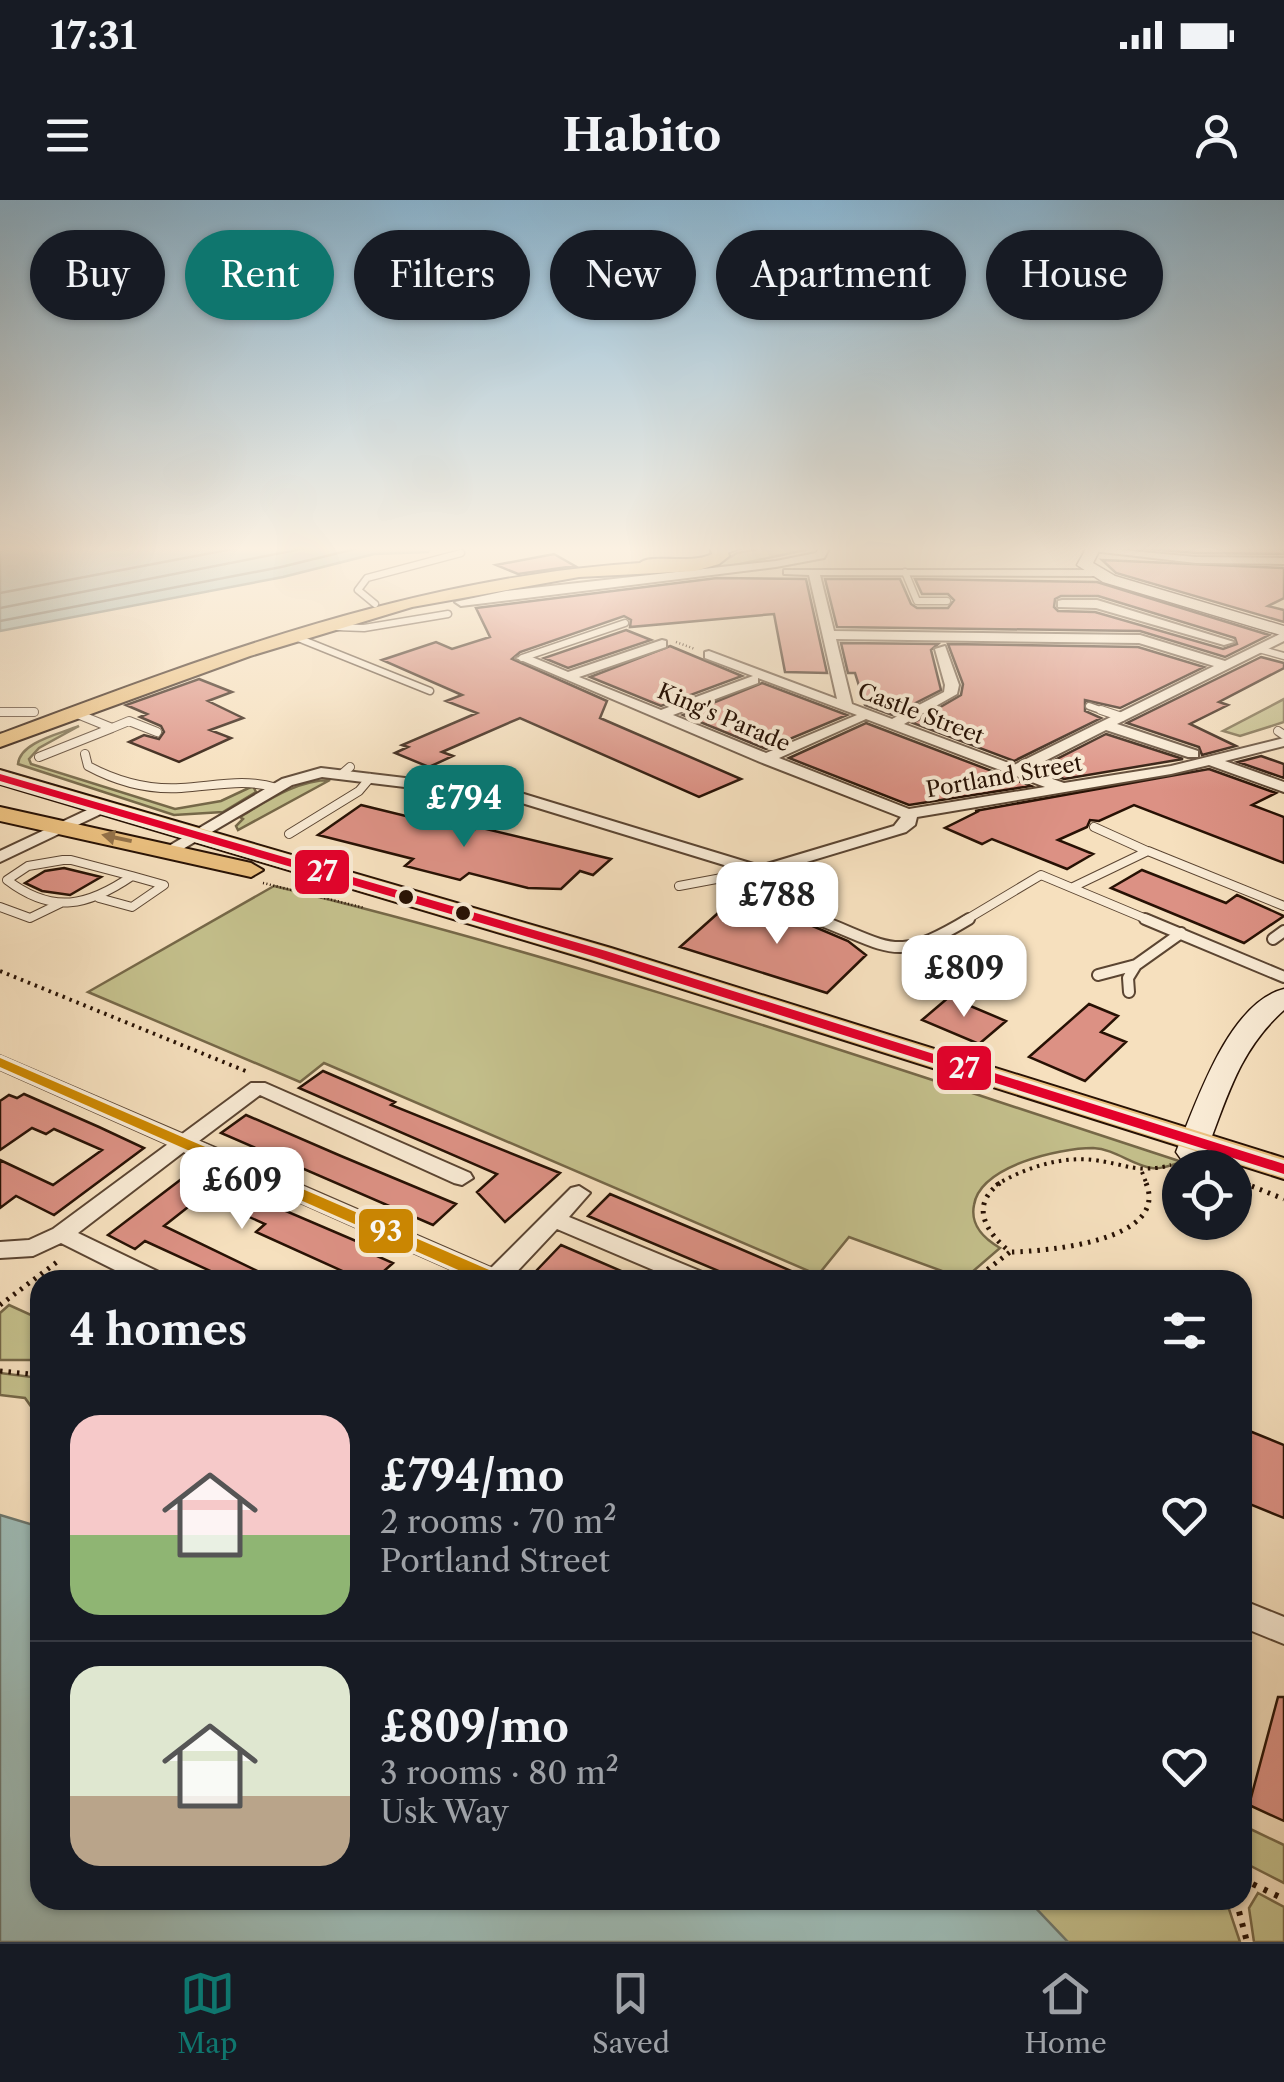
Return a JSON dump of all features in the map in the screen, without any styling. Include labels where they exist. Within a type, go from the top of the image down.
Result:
[{"type":"main road","points":[[0,724],[219,648],[288,628]]},
{"type":"main road","points":[[0,738],[150,683],[318,628]]},
{"type":"main road","points":[[0,755],[75,713]]},
{"type":"main road","points":[[0,766],[52,793]]},
{"type":"main road","points":[[0,777],[601,954],[1178,1150]]},
{"type":"main road","points":[[0,803],[52,824]]},
{"type":"main road","points":[[0,814],[170,850],[460,923],[1178,1150]]},
{"type":"main road","points":[[1252,1164],[1284,1169]]},
{"type":"main road","points":[[1252,1174],[1284,1185]]},
{"type":"street","points":[[827,628],[846,706]]},
{"type":"street","points":[[1179,628],[1228,642]]},
{"type":"street","points":[[1166,647],[1195,633]]},
{"type":"street","points":[[1015,770],[1284,634]]},
{"type":"street","points":[[829,635],[1140,639],[1226,665]]},
{"type":"street","points":[[569,676],[662,644]]},
{"type":"street","points":[[893,724],[950,694],[952,685],[940,649]]},
{"type":"street","name":"Castle Street","points":[[709,654],[1063,788]]},
{"type":"street","name":"King's Parade","points":[[522,658],[765,760],[908,814]]},
{"type":"street","points":[[662,715],[752,680]]},
{"type":"street","points":[[765,760],[859,718]]},
{"type":"street","points":[[1105,725],[1193,754]]},
{"type":"street","name":"Portland Street","points":[[760,871],[900,829],[909,822],[908,814],[1210,760],[1282,734]]},
{"type":"street","points":[[1210,760],[1284,786]]},
{"type":"street","points":[[170,850],[310,769],[346,770],[370,778],[514,796],[760,871]]},
{"type":"street","points":[[0,857],[52,824],[102,808]]},
{"type":"street","points":[[1185,1150],[1247,1029],[1284,996]]},
{"type":"street","points":[[0,1062],[474,1270]]},
{"type":"street","points":[[0,1250],[33,1248],[71,1239],[184,1143],[258,1087],[462,1178]]},
{"type":"street","points":[[504,1270],[579,1193]]},
{"type":"street","points":[[553,1220],[675,1270]]},
{"type":"street","points":[[71,1239],[135,1270]]},
{"type":"street","points":[[1252,1617],[1284,1631]]},
{"type":"lane","points":[[522,658],[609,628]]},
{"type":"lane","points":[[294,636],[430,691]]},
{"type":"lane","points":[[1258,648],[1284,656]]},
{"type":"lane","points":[[0,738],[150,683]]},
{"type":"lane","points":[[1089,706],[1122,717]]},
{"type":"lane","points":[[0,712],[34,712]]},
{"type":"lane","points":[[75,713],[112,728]]},
{"type":"lane","points":[[39,757],[129,720],[157,732]]},
{"type":"lane","points":[[85,754],[88,766],[98,772],[156,787],[238,780],[277,788]]},
{"type":"lane","points":[[288,834],[360,791],[370,778]]},
{"type":"lane","points":[[1094,827],[1284,906]]},
{"type":"lane","points":[[1073,887],[1148,851]]},
{"type":"lane","points":[[99,898],[132,906],[164,884],[132,876],[61,860],[31,865],[7,880],[17,888],[78,906],[99,898],[132,876]]},
{"type":"lane","name":"Portland Street","points":[[680,886],[760,871]]},
{"type":"lane","points":[[786,906],[905,951],[925,945],[1041,875],[1284,977]]},
{"type":"lane","points":[[0,908],[30,918],[61,903]]},
{"type":"lane","points":[[1273,939],[1284,932]]},
{"type":"lane","points":[[1130,992],[1128,978],[1136,966],[1181,933]]},
{"type":"lane","points":[[1098,975],[1136,966]]},
{"type":"path","points":[[255,881],[371,909]]},
{"type":"path","points":[[0,971],[254,1074],[258,1087]]},
{"type":"path","points":[[987,1270],[1010,1252],[1095,1242],[1126,1228],[1144,1217],[1153,1202],[1153,1187],[1142,1172],[1117,1162],[1083,1158],[1044,1162],[1010,1175],[988,1192],[983,1208],[986,1228],[1010,1252]]},
{"type":"path","points":[[1142,1172],[1162,1162]]},
{"type":"path","points":[[1252,1187],[1284,1199]]},
{"type":"path","points":[[38,1270],[71,1239]]},
{"type":"path","points":[[0,1305],[30,1277]]},
{"type":"path","points":[[0,1372],[30,1374]]},
{"type":"path","points":[[1252,1884],[1284,1898]]},
{"type":"path","points":[[1239,1910],[1248,1942]]},
{"type":"shaded area","points":[[1284,699],[1284,722],[1240,736],[1223,731]]},
{"type":"shaded area","points":[[79,726],[39,748],[29,759],[31,764],[175,809],[221,801],[253,786],[256,792],[223,812],[174,815],[18,764],[20,756],[33,744]]},
{"type":"shaded area","points":[[330,780],[238,830],[236,826],[243,819],[240,817],[272,798],[294,787]]},
{"type":"shaded area","points":[[274,886],[618,980],[844,1051],[1162,1155],[1162,1168],[1137,1164],[1093,1148],[1061,1151],[1005,1170],[979,1191],[974,1205],[976,1225],[1000,1248],[974,1270],[939,1270],[849,1237],[822,1270],[806,1270],[324,1063],[300,1082],[88,992]]},
{"type":"shaded area","points":[[9,1305],[30,1314],[30,1360],[0,1360],[0,1313]]},
{"type":"shaded area","points":[[0,1373],[30,1377],[30,1405],[25,1398],[0,1395]]},
{"type":"shaded area","points":[[1252,1830],[1284,1845],[1284,1883],[1252,1867]]},
{"type":"shaded area","points":[[1258,1893],[1284,1907],[1284,1942],[1254,1942],[1249,1910]]},
{"type":"shaded area","points":[[205,1910],[1229,1910],[1240,1942],[279,1942]]},
{"type":"water","points":[[0,1515],[30,1524],[30,1910],[1038,1910],[1068,1942],[0,1942]]},
{"type":"building","points":[[486,628],[588,628],[520,652],[512,659],[607,701],[600,718],[741,779],[699,797],[520,718],[442,752],[453,756],[429,767],[395,753],[408,747],[402,745],[477,713],[446,701],[462,695],[382,660],[436,642],[452,649],[490,637]]},
{"type":"building","points":[[777,628],[817,628],[827,673],[785,672]]},
{"type":"building","points":[[935,628],[1151,628],[1223,649],[1237,644],[1235,638],[1203,628],[1247,628],[1269,635],[1225,657],[1140,631]]},
{"type":"building","points":[[626,630],[651,640],[568,668],[544,658]]},
{"type":"building","points":[[841,643],[938,644],[931,650],[941,690],[892,715],[865,705],[855,673],[848,673]]},
{"type":"building","points":[[948,644],[1138,647],[1204,667],[1120,708],[1085,700],[1085,711],[1101,718],[1014,761],[913,723],[961,695],[963,684]]},
{"type":"building","points":[[670,646],[742,676],[661,706],[590,677]]},
{"type":"building","points":[[1261,657],[1284,663],[1284,668],[1219,702],[1228,705],[1190,724],[1236,746],[1202,755],[1199,747],[1127,723]]},
{"type":"building","points":[[199,679],[232,692],[208,701],[243,718],[210,730],[231,738],[179,762],[129,742],[144,735],[159,739],[164,732],[161,726],[140,717],[147,714],[126,705]]},
{"type":"building","points":[[762,683],[847,715],[766,749],[683,715]]},
{"type":"building","points":[[866,723],[1031,786],[909,805],[789,758]]},
{"type":"building","points":[[1106,734],[1183,759],[1064,779],[1037,769]]},
{"type":"building","points":[[1261,756],[1284,764],[1284,778],[1238,762]]},
{"type":"building","points":[[1209,769],[1276,793],[1252,805],[1284,817],[1284,863],[1134,805],[1099,821],[1090,820],[1087,827],[1058,840],[1093,854],[1067,869],[992,839],[982,844],[945,828],[979,811],[975,811]]},
{"type":"building","points":[[361,805],[471,832],[478,827],[611,859],[593,875],[580,871],[561,889],[528,888],[469,873],[460,880],[405,866],[413,859],[318,835]]},
{"type":"building","points":[[64,868],[101,877],[70,895],[42,891],[25,883],[45,871]]},
{"type":"building","points":[[1142,870],[1226,903],[1237,895],[1284,916],[1244,943],[1111,888]]},
{"type":"building","points":[[726,906],[752,913],[759,906],[782,913],[848,941],[866,955],[827,993],[680,947]]},
{"type":"building","points":[[949,997],[1006,1021],[979,1044],[922,1020]]},
{"type":"building","points":[[1089,1004],[1118,1016],[1101,1032],[1126,1042],[1085,1081],[1029,1057]]},
{"type":"building","points":[[323,1071],[395,1102],[391,1105],[560,1173],[505,1222],[477,1192],[497,1174],[299,1088]]},
{"type":"building","points":[[24,1094],[144,1148],[54,1215],[16,1196],[0,1208],[0,1160],[53,1185],[102,1150],[54,1129],[46,1134],[32,1128],[0,1150],[0,1101],[9,1095],[17,1098]]},
{"type":"building","points":[[246,1115],[456,1204],[433,1225],[221,1133]]},
{"type":"building","points":[[192,1171],[363,1244],[359,1248],[393,1263],[385,1270],[340,1270],[256,1232],[265,1224],[202,1196],[164,1226],[255,1270],[208,1270],[145,1241],[135,1249],[108,1235]]},
{"type":"building","points":[[610,1194],[789,1270],[716,1270],[588,1216]]},
{"type":"building","points":[[561,1245],[619,1270],[537,1270]]},
{"type":"building","points":[[1252,1432],[1284,1445],[1284,1518],[1252,1505]]},
{"type":"building","points":[[1278,1697],[1284,1697],[1284,1821],[1252,1806]]},
{"type":"transit line","name":"27","points":[[0,777],[601,954],[1284,1169]]},
{"type":"transit line","name":"93","points":[[0,1062],[474,1270]]}]
